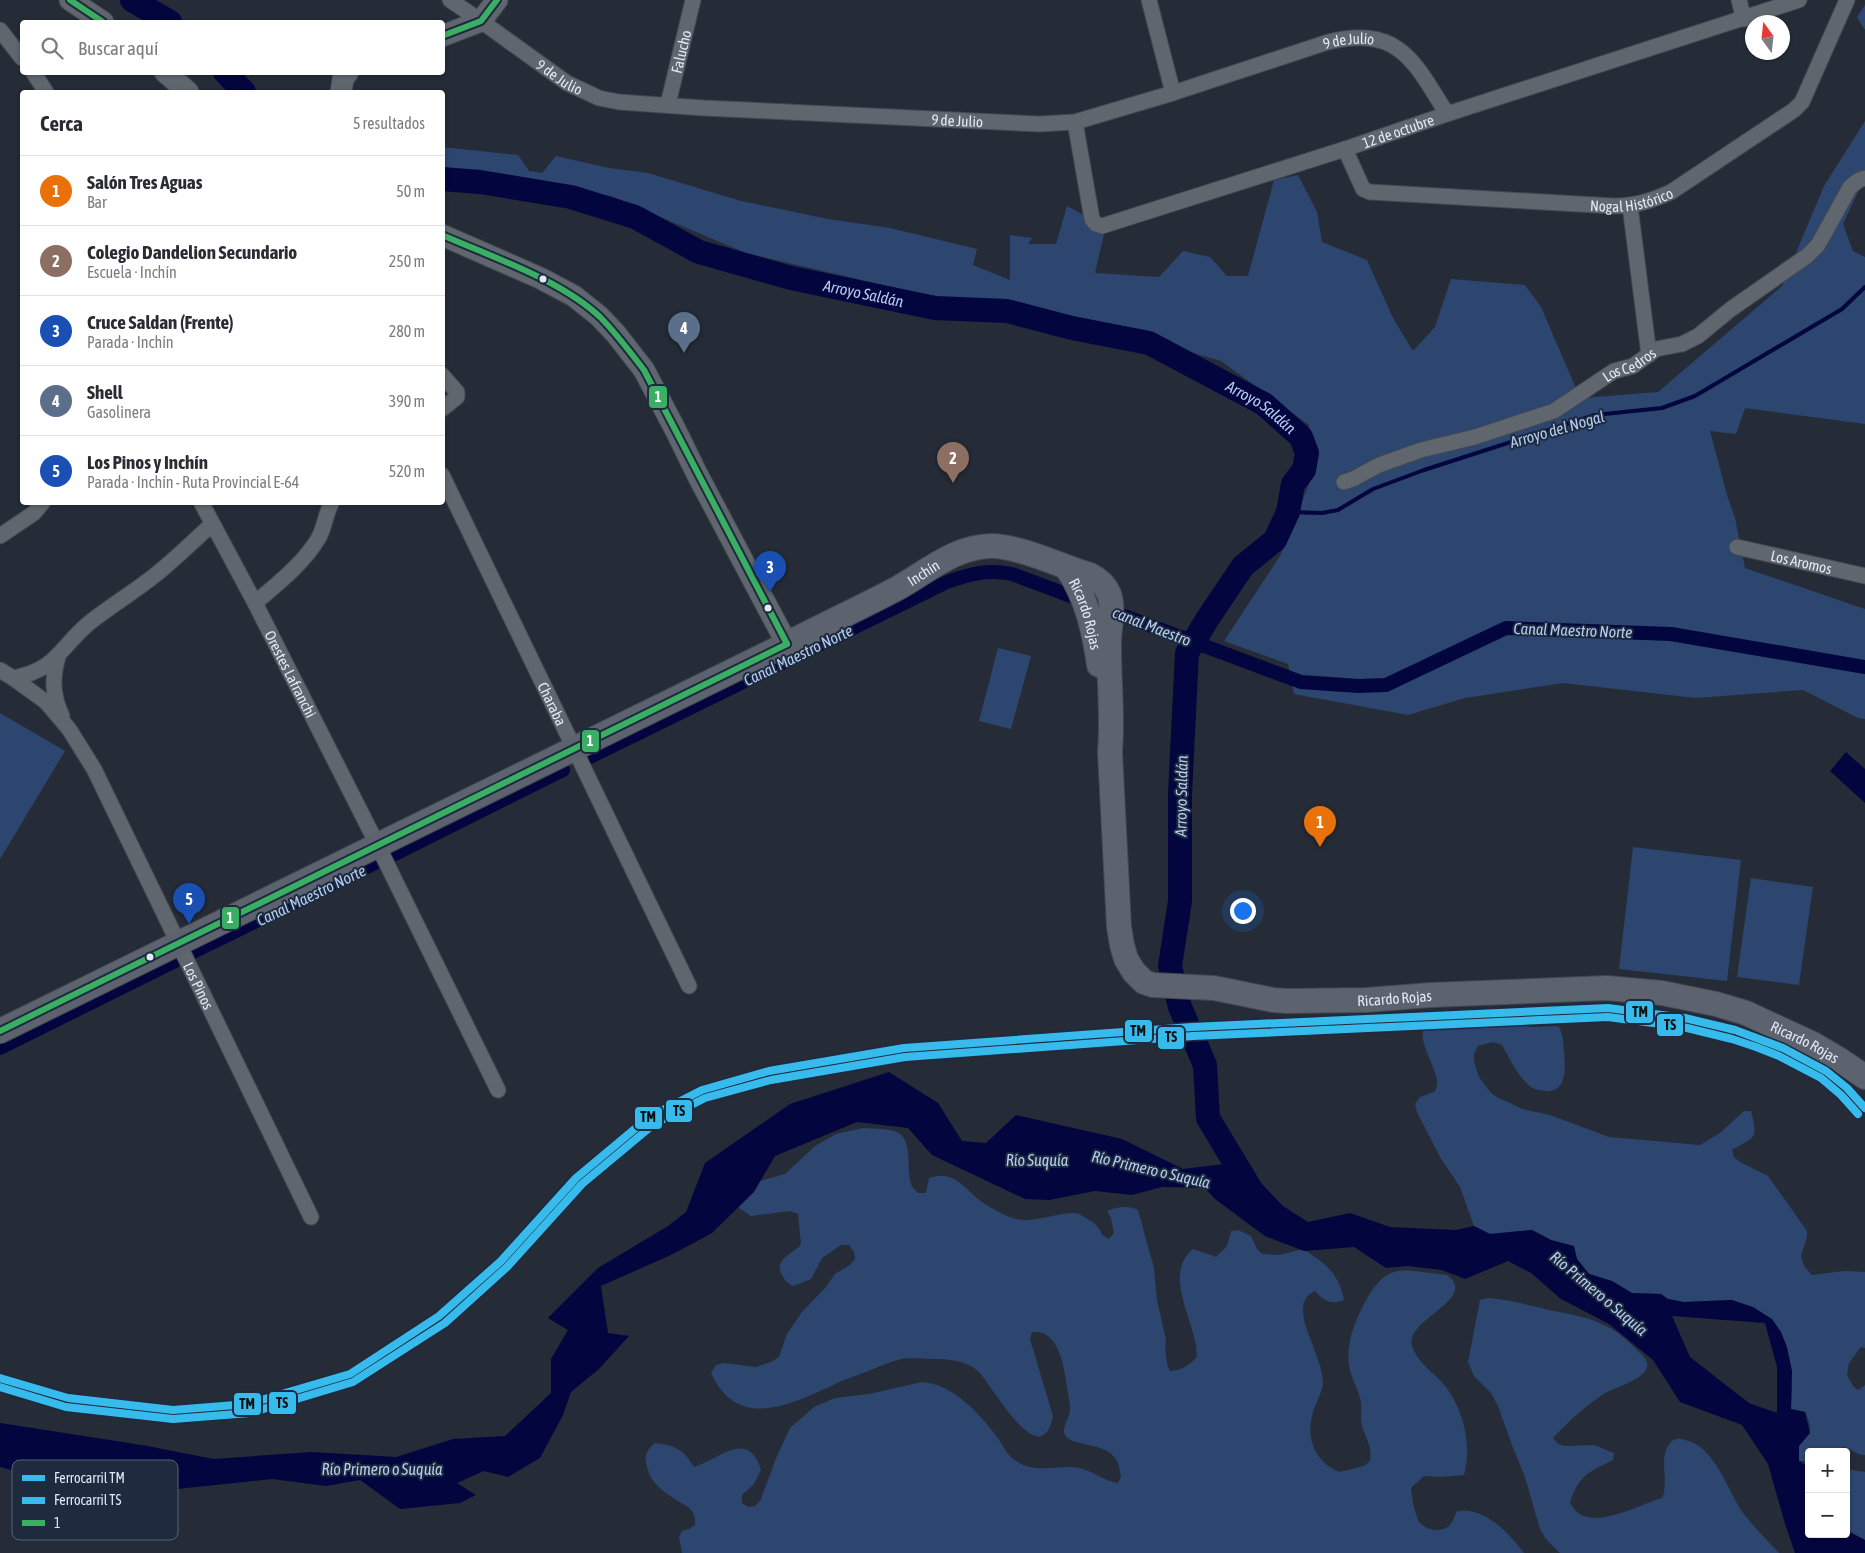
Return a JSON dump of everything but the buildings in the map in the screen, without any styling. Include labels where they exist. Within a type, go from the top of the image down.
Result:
[{"type":"main road","points":[[70,0],[100,20]]},
{"type":"main road","points":[[445,35],[481,21],[496,0]]},
{"type":"main road","points":[[169,75],[186,90]]},
{"type":"main road","points":[[341,90],[343,79],[346,75]]},
{"type":"main road","points":[[445,236],[540,278],[574,296],[599,316],[616,334],[644,370],[702,485],[787,644]]},
{"type":"main road","name":"Inchín","points":[[0,1031],[787,644],[897,588],[954,554],[975,547],[1004,547],[1067,568]]},
{"type":"main road","name":"Ricardo Rojas","points":[[1067,568],[1079,586],[1086,605],[1097,654],[1110,752],[1117,898],[1122,945],[1126,959],[1134,972],[1144,982],[1152,986],[1197,986],[1228,990],[1273,1000],[1366,1000],[1431,995],[1607,988],[1662,993],[1716,1004],[1746,1013],[1814,1044],[1865,1078]]},
{"type":"street","name":"9 de Julio","points":[[450,0],[567,83],[585,93],[619,102],[1029,124],[1075,122],[1349,37],[1381,40],[1405,53],[1419,70],[1447,114]]},
{"type":"street","name":"Falucho","points":[[668,104],[693,0]]},
{"type":"street","points":[[1149,0],[1173,93]]},
{"type":"street","points":[[1739,0],[1744,19]]},
{"type":"street","name":"12 de octubre","points":[[1075,122],[1092,219],[1096,224],[1102,226],[1799,0]]},
{"type":"street","name":"Nogal Histórico","points":[[1344,149],[1363,189],[1370,192],[1630,206],[1652,201],[1671,192],[1794,110],[1802,102],[1847,0]]},
{"type":"street","points":[[0,30],[20,55]]},
{"type":"street","points":[[35,75],[45,90]]},
{"type":"street","name":"Los Cedros","points":[[1344,482],[1379,465],[1422,450],[1475,437],[1554,411],[1614,372],[1633,366],[1656,349],[1682,344],[1698,336],[1731,309],[1808,256],[1818,246],[1850,187],[1865,178]]},
{"type":"street","points":[[1630,206],[1648,355]]},
{"type":"street","points":[[445,378],[457,392],[457,397],[445,407]]},
{"type":"street","name":"Charaba","points":[[445,481],[689,986]]},
{"type":"street","points":[[0,536],[34,513],[41,505]]},
{"type":"street","name":"Orestes Lafranchi","points":[[202,505],[255,603],[378,846],[498,1090]]},
{"type":"street","points":[[255,603],[290,572],[317,541],[323,530],[331,505]]},
{"type":"street","points":[[6,674],[30,675],[43,668],[58,657],[88,624],[158,573],[212,524]]},
{"type":"street","name":"Los Aromos","points":[[1737,548],[1865,576]]},
{"type":"street","name":"Los Pinos","points":[[58,657],[53,674],[57,704],[94,769],[312,1217]]},
{"type":"street","name":"Los Pinos","points":[[6,674],[46,702],[69,728]]},
{"type":"shaded area","points":[[1865,5],[1865,29],[1864,29],[1857,17]]},
{"type":"shaded area","points":[[1865,121],[1865,177],[1843,224],[1853,251],[1865,257],[1865,424],[1745,408],[1736,434],[1710,431],[1735,518],[1745,568],[1865,609],[1865,719],[1858,718],[1803,690],[1696,698],[1563,683],[1465,698],[1408,715],[1294,694],[1288,664],[1224,641],[1280,556],[1311,479],[1309,425],[1221,361],[1072,318],[917,293],[746,253],[611,196],[445,178],[445,147],[518,155],[529,171],[542,173],[556,156],[609,168],[648,173],[741,201],[828,219],[890,228],[977,249],[973,265],[1010,280],[1010,235],[1032,238],[1028,244],[1056,244],[1067,206],[1087,217],[1104,234],[1095,273],[1159,277],[1183,251],[1210,257],[1227,276],[1248,276],[1274,180],[1298,175],[1317,212],[1322,242],[1367,260],[1393,318],[1413,351],[1435,327],[1451,279],[1525,285],[1541,307],[1575,386],[1583,398],[1658,392],[1782,286],[1824,186]]},
{"type":"shaded area","points":[[998,648],[1031,656],[1011,729],[979,721]]},
{"type":"shaded area","points":[[0,713],[65,751],[0,859]]},
{"type":"shaded area","points":[[1633,847],[1741,860],[1727,981],[1619,969]]},
{"type":"shaded area","points":[[1751,878],[1813,887],[1799,985],[1737,977]]},
{"type":"shaded area","points":[[1465,1019],[1533,1027],[1558,1026],[1563,1038],[1565,1071],[1562,1083],[1558,1087],[1546,1091],[1532,1088],[1518,1073],[1502,1045],[1493,1042],[1478,1046],[1474,1054],[1479,1077],[1491,1093],[1498,1098],[1522,1109],[1550,1115],[1609,1137],[1700,1145],[1720,1133],[1744,1111],[1751,1111],[1754,1127],[1753,1136],[1732,1150],[1734,1157],[1768,1176],[1807,1231],[1807,1238],[1801,1255],[1804,1266],[1812,1275],[1844,1271],[1865,1272],[1865,1348],[1861,1347],[1849,1363],[1847,1375],[1853,1386],[1858,1390],[1865,1385],[1865,1455],[1845,1447],[1805,1448],[1805,1461],[1799,1461],[1800,1444],[1810,1430],[1810,1424],[1805,1412],[1791,1409],[1792,1386],[1781,1332],[1732,1300],[1684,1302],[1668,1299],[1661,1294],[1632,1293],[1612,1281],[1589,1274],[1577,1259],[1573,1246],[1551,1240],[1532,1230],[1490,1234],[1474,1226],[1460,1187],[1440,1157],[1417,1112],[1415,1104],[1420,1097],[1434,1092],[1437,1086],[1437,1078],[1423,1041],[1423,1032],[1426,1026],[1433,1022]]},
{"type":"shaded area","points":[[863,1128],[890,1130],[901,1135],[905,1140],[907,1148],[911,1182],[913,1188],[918,1193],[926,1193],[929,1178],[946,1176],[959,1182],[985,1204],[1012,1218],[1030,1220],[1076,1213],[1093,1223],[1098,1227],[1102,1235],[1109,1239],[1114,1233],[1111,1218],[1107,1211],[1122,1207],[1138,1210],[1154,1268],[1157,1300],[1166,1340],[1167,1364],[1170,1371],[1185,1367],[1197,1357],[1196,1343],[1180,1281],[1181,1269],[1185,1258],[1193,1249],[1216,1257],[1227,1246],[1231,1231],[1238,1230],[1251,1236],[1257,1249],[1262,1254],[1279,1255],[1303,1249],[1318,1259],[1330,1270],[1338,1282],[1344,1300],[1331,1302],[1315,1291],[1305,1299],[1304,1303],[1304,1320],[1321,1368],[1323,1383],[1313,1412],[1311,1434],[1312,1442],[1319,1457],[1340,1472],[1364,1466],[1370,1461],[1371,1456],[1370,1447],[1361,1422],[1359,1393],[1350,1370],[1348,1358],[1352,1334],[1364,1304],[1381,1280],[1389,1274],[1398,1271],[1408,1271],[1447,1275],[1455,1284],[1454,1292],[1448,1301],[1419,1327],[1413,1336],[1412,1346],[1422,1363],[1446,1387],[1458,1407],[1467,1441],[1466,1464],[1464,1475],[1424,1476],[1411,1488],[1415,1512],[1420,1523],[1433,1530],[1447,1528],[1457,1511],[1477,1513],[1495,1523],[1511,1537],[1524,1553],[682,1553],[679,1537],[682,1531],[695,1525],[694,1517],[689,1508],[670,1496],[652,1479],[646,1463],[646,1456],[655,1443],[668,1445],[683,1452],[694,1467],[732,1450],[741,1448],[749,1451],[755,1457],[761,1470],[754,1484],[742,1495],[742,1503],[748,1507],[755,1506],[760,1501],[790,1428],[814,1407],[835,1398],[869,1394],[922,1382],[944,1388],[965,1402],[990,1428],[1010,1456],[1024,1465],[1040,1468],[1079,1468],[1118,1483],[1121,1476],[1118,1463],[1112,1454],[1066,1437],[1064,1428],[1070,1409],[1062,1360],[1054,1343],[1041,1333],[1032,1332],[1030,1339],[1053,1416],[1047,1432],[1038,1436],[1027,1432],[1016,1421],[978,1371],[968,1364],[950,1360],[902,1359],[841,1381],[815,1394],[781,1406],[749,1407],[735,1402],[722,1391],[711,1373],[716,1365],[724,1363],[756,1367],[779,1357],[787,1334],[802,1312],[826,1287],[835,1274],[850,1265],[855,1259],[854,1252],[849,1245],[841,1245],[822,1258],[811,1279],[793,1286],[784,1279],[780,1265],[801,1244],[798,1214],[790,1211],[751,1216],[738,1207],[753,1183],[785,1174],[815,1146],[836,1134]]},
{"type":"shaded area","points":[[1488,1298],[1515,1302],[1594,1321],[1622,1336],[1647,1362],[1647,1368],[1642,1375],[1595,1400],[1576,1415],[1553,1438],[1558,1444],[1565,1446],[1594,1445],[1614,1453],[1613,1460],[1591,1471],[1577,1486],[1570,1502],[1577,1512],[1587,1517],[1600,1518],[1627,1511],[1662,1498],[1665,1484],[1664,1462],[1667,1448],[1671,1442],[1681,1439],[1695,1444],[1712,1460],[1743,1513],[1779,1553],[1560,1553],[1546,1539],[1540,1529],[1525,1477],[1498,1406],[1491,1393],[1474,1376],[1468,1362],[1480,1300]]},
{"type":"shaded area","points":[[1850,1470],[1865,1472],[1865,1540],[1850,1532]]},
{"type":"water","points":[[1846,752],[1865,769],[1865,803],[1830,771]]},
{"type":"water","name":"Río Suquía","points":[[889,1072],[938,1103],[962,1141],[986,1143],[1016,1115],[1122,1139],[1183,1169],[1241,1162],[1283,1206],[1308,1222],[1350,1213],[1390,1227],[1456,1230],[1474,1226],[1490,1234],[1532,1230],[1551,1240],[1574,1246],[1577,1259],[1589,1274],[1612,1281],[1632,1293],[1661,1294],[1668,1299],[1684,1302],[1732,1300],[1753,1307],[1772,1319],[1781,1332],[1787,1347],[1792,1371],[1791,1409],[1805,1412],[1810,1433],[1799,1446],[1799,1461],[1805,1465],[1805,1538],[1850,1538],[1850,1532],[1865,1540],[1865,1553],[1795,1553],[1768,1464],[1742,1425],[1680,1402],[1653,1360],[1609,1324],[1561,1299],[1531,1273],[1508,1261],[1465,1279],[1442,1270],[1408,1266],[1386,1268],[1354,1247],[1304,1251],[1265,1236],[1215,1199],[1205,1188],[1162,1187],[1132,1195],[1095,1191],[1049,1200],[1025,1199],[932,1155],[908,1128],[857,1122],[775,1156],[754,1192],[712,1233],[673,1254],[601,1286],[608,1333],[629,1336],[599,1369],[571,1392],[563,1415],[540,1458],[508,1477],[484,1471],[457,1483],[476,1495],[460,1503],[400,1509],[360,1480],[326,1486],[272,1479],[178,1489],[178,1460],[12,1460],[12,1470],[0,1467],[0,1423],[142,1445],[214,1459],[311,1452],[396,1457],[453,1439],[505,1436],[551,1393],[551,1359],[568,1330],[548,1318],[598,1268],[668,1226],[686,1212],[705,1163],[790,1104]],"holes":[[[1672,1316],[1765,1323],[1777,1367],[1777,1413],[1749,1403],[1690,1357]]]},
{"type":"waterway","name":"Arroyo Saldán","points":[[132,0],[167,20]]},
{"type":"waterway","name":"Arroyo Saldán","points":[[228,75],[242,90]]},
{"type":"waterway","name":"Arroyo Saldán","points":[[445,179],[480,182],[571,197],[635,217],[699,252],[791,278],[935,308],[1007,311],[1072,328],[1149,343],[1264,404],[1301,437],[1307,453],[1304,470],[1293,484],[1288,512],[1275,540],[1243,566],[1187,653],[1180,794],[1180,901],[1170,966],[1180,1007],[1205,1065],[1208,1118],[1252,1191]]},
{"type":"waterway","name":"Arroyo del Nogal","points":[[1288,512],[1322,513],[1338,510],[1373,489],[1424,470],[1595,415],[1662,408],[1695,396],[1842,309],[1865,287]]},
{"type":"waterway","name":"canal Maestro","points":[[590,757],[947,582],[987,572],[1012,574],[1301,682],[1358,686],[1386,685],[1506,628],[1671,634],[1865,667]]},
{"type":"waterway","name":"Canal Maestro Norte","points":[[395,854],[563,770]]},
{"type":"waterway","name":"Canal Maestro Norte","points":[[193,952],[375,863]]},
{"type":"waterway","name":"Canal Maestro Norte","points":[[0,1048],[177,960]]},
{"type":"rail line","name":"TM","points":[[0,1378],[68,1398],[173,1410],[248,1404],[350,1374],[439,1316],[501,1261],[576,1178],[649,1117],[702,1090],[769,1071],[904,1048],[1192,1027],[1608,1008],[1685,1018],[1735,1030],[1783,1048],[1826,1071],[1847,1088],[1865,1108]]},
{"type":"rail line","name":"TS","points":[[0,1387],[66,1407],[173,1419],[250,1413],[353,1382],[445,1323],[507,1267],[582,1184],[654,1124],[705,1098],[771,1080],[905,1057],[1193,1036],[1608,1017],[1683,1027],[1756,1047],[1779,1056],[1821,1078],[1841,1095],[1858,1114]]},
{"type":"transit line","name":"1","points":[[70,0],[100,20]]},
{"type":"transit line","name":"1","points":[[445,35],[481,21],[497,0]]},
{"type":"transit line","name":"1","points":[[445,236],[525,270],[566,292],[600,317],[617,336],[644,370],[787,644]]},
{"type":"transit line","name":"1","points":[[0,1031],[787,644]]},
{"type":"place","name":"Shell","points":[[684,353]]},
{"type":"place","name":"Colegio Dandelion Secundario","points":[[953,483]]},
{"type":"place","name":"Cruce Saldan (Frente)","points":[[770,592]]},
{"type":"place","name":"Salón Tres Aguas","points":[[1320,847]]},
{"type":"place","name":"Los Pinos y Inchín","points":[[189,924]]},
{"type":"water label","name":"Río Primero o Suquía","points":[[1151,1169]]},
{"type":"water label","name":"Río Primero o Suquía","points":[[1599,1293]]},
{"type":"water label","name":"Río Primero o Suquía","points":[[382,1469]]}]
